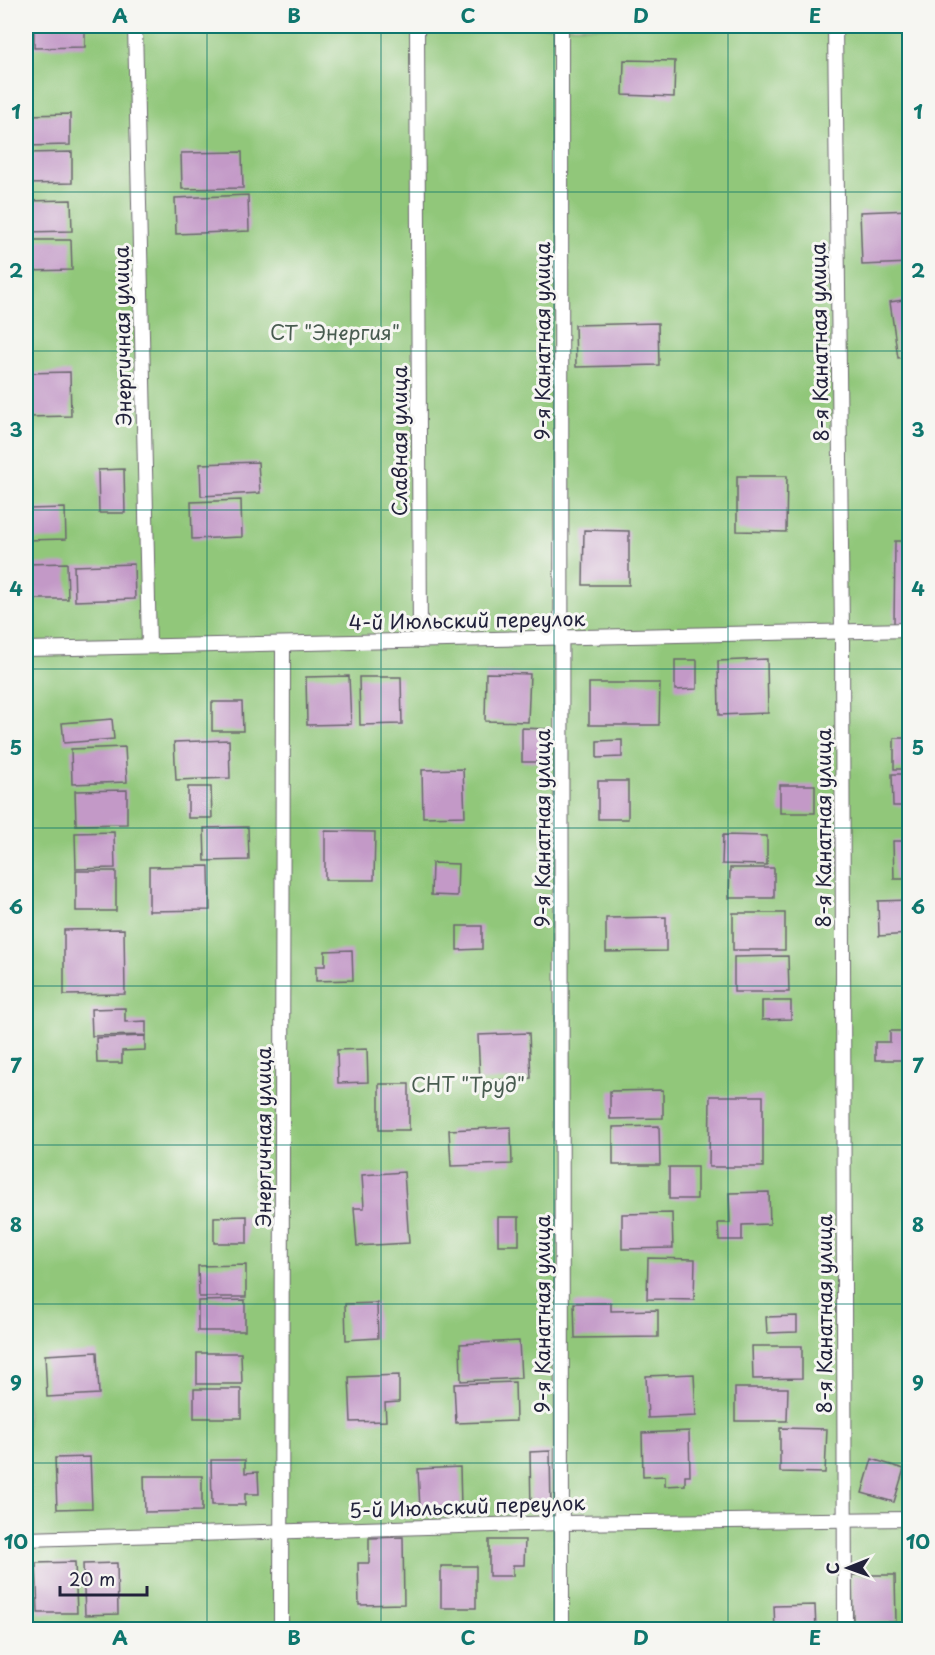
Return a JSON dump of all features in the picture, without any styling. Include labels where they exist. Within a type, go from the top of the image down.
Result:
[{"type":"lane","name":"Энергичная улица","points":[[135,26],[149,646]]},
{"type":"lane","name":"Славная улица","points":[[417,26],[420,641]]},
{"type":"lane","name":"9-я Канатная улица","points":[[561,26],[562,1629]]},
{"type":"lane","name":"8-я Канатная улица","points":[[835,26],[842,632],[845,1629]]},
{"type":"lane","name":"4-й Июльский переулок","points":[[26,649],[909,630]]},
{"type":"lane","name":"Энергичная улица","points":[[281,1629],[283,1531],[283,644]]},
{"type":"lane","name":"5-й Июльский переулок","points":[[26,1539],[562,1523],[909,1519]]},
{"type":"green space","points":[[26,26],[909,26],[909,1629],[26,1630]]},
{"type":"building","points":[[34,26],[85,26],[85,47],[34,48]]},
{"type":"building","points":[[624,60],[675,61],[674,97],[623,95]]},
{"type":"building","points":[[70,114],[70,145],[26,146],[26,115]]},
{"type":"building","points":[[72,152],[72,183],[26,184],[26,153]]},
{"type":"building","points":[[242,152],[243,188],[182,189],[181,153]]},
{"type":"building","points":[[248,195],[249,231],[176,234],[175,198]]},
{"type":"building","points":[[71,200],[72,231],[26,232],[26,201]]},
{"type":"building","points":[[910,210],[910,263],[862,265],[860,212]]},
{"type":"building","points":[[26,240],[71,240],[72,270],[27,271]]},
{"type":"building","points":[[910,299],[910,357],[898,358],[890,302]]},
{"type":"building","points":[[658,323],[659,365],[576,367],[575,325]]},
{"type":"building","points":[[70,372],[71,416],[26,417],[26,373]]},
{"type":"building","points":[[258,462],[260,493],[201,496],[200,464]]},
{"type":"building","points":[[124,469],[125,513],[99,513],[98,470]]},
{"type":"building","points":[[737,476],[787,476],[786,532],[737,531]]},
{"type":"building","points":[[241,500],[242,537],[192,539],[191,502]]},
{"type":"building","points":[[65,508],[66,539],[26,540],[26,509]]},
{"type":"building","points":[[584,530],[629,531],[629,585],[583,585]]},
{"type":"building","points":[[895,541],[910,541],[910,624],[894,624]]},
{"type":"building","points":[[67,563],[68,599],[26,599],[26,564]]},
{"type":"building","points":[[134,564],[135,599],[75,601],[74,566]]},
{"type":"building","points":[[767,659],[768,713],[719,715],[718,661]]},
{"type":"building","points":[[675,660],[697,660],[697,689],[675,690]]},
{"type":"building","points":[[486,673],[530,674],[528,722],[485,721]]},
{"type":"building","points":[[349,676],[351,724],[307,725],[306,677]]},
{"type":"building","points":[[359,677],[401,677],[402,724],[360,725]]},
{"type":"building","points":[[589,683],[660,683],[659,725],[589,725]]},
{"type":"building","points":[[212,702],[242,702],[243,731],[212,731]]},
{"type":"building","points":[[112,719],[114,739],[64,743],[62,723]]},
{"type":"building","points":[[522,728],[549,729],[548,762],[522,762]]},
{"type":"building","points":[[894,738],[910,738],[910,769],[894,769]]},
{"type":"building","points":[[229,740],[230,778],[176,780],[174,742]]},
{"type":"building","points":[[622,740],[622,757],[597,758],[597,741]]},
{"type":"building","points":[[125,747],[127,782],[72,784],[71,749]]},
{"type":"building","points":[[463,769],[465,816],[423,817],[422,770]]},
{"type":"building","points":[[892,774],[910,774],[910,806],[893,806]]},
{"type":"building","points":[[598,781],[628,781],[628,819],[598,819]]},
{"type":"building","points":[[780,785],[815,785],[815,813],[780,813]]},
{"type":"building","points":[[188,787],[211,787],[212,818],[188,818]]},
{"type":"building","points":[[127,790],[127,824],[76,825],[75,791]]},
{"type":"building","points":[[248,827],[249,860],[205,861],[204,828]]},
{"type":"building","points":[[325,831],[375,832],[374,880],[325,880]]},
{"type":"building","points":[[114,832],[115,868],[76,869],[75,833]]},
{"type":"building","points":[[723,835],[767,836],[767,865],[722,864]]},
{"type":"building","points":[[893,841],[910,841],[910,879],[894,879]]},
{"type":"building","points":[[432,863],[458,864],[457,896],[431,895]]},
{"type":"building","points":[[209,866],[210,910],[149,911],[149,867]]},
{"type":"building","points":[[730,868],[774,868],[774,898],[729,898]]},
{"type":"building","points":[[76,871],[116,871],[116,911],[76,911]]},
{"type":"building","points":[[910,900],[910,934],[879,936],[878,901]]},
{"type":"building","points":[[733,913],[785,913],[785,950],[733,950]]},
{"type":"building","points":[[666,917],[666,951],[606,952],[606,918]]},
{"type":"building","points":[[457,926],[482,926],[482,949],[457,950]]},
{"type":"building","points":[[124,929],[125,994],[64,995],[64,930]]},
{"type":"building","points":[[352,950],[353,980],[316,981],[316,966],[325,966],[325,951]]},
{"type":"building","points":[[788,956],[789,992],[734,992],[734,957]]},
{"type":"building","points":[[762,1001],[791,1001],[791,1019],[762,1020]]},
{"type":"building","points":[[125,1008],[125,1022],[146,1021],[146,1035],[92,1036],[91,1009]]},
{"type":"building","points":[[890,1031],[910,1031],[908,1060],[875,1060],[875,1042],[890,1042]]},
{"type":"building","points":[[529,1033],[531,1078],[480,1081],[478,1035]]},
{"type":"building","points":[[145,1036],[145,1050],[122,1051],[122,1063],[97,1063],[96,1038]]},
{"type":"building","points":[[367,1049],[368,1082],[338,1083],[337,1050]]},
{"type":"building","points":[[379,1084],[409,1084],[409,1130],[379,1130]]},
{"type":"building","points":[[663,1090],[663,1118],[610,1119],[610,1091]]},
{"type":"building","points":[[710,1096],[763,1096],[763,1167],[709,1167]]},
{"type":"building","points":[[659,1126],[660,1165],[613,1165],[613,1127]]},
{"type":"building","points":[[511,1127],[512,1164],[451,1166],[449,1130]]},
{"type":"building","points":[[669,1167],[697,1167],[697,1199],[669,1199]]},
{"type":"building","points":[[404,1172],[409,1243],[357,1246],[354,1208],[364,1208],[362,1175]]},
{"type":"building","points":[[769,1192],[770,1224],[742,1225],[742,1240],[719,1240],[718,1223],[730,1223],[729,1193]]},
{"type":"building","points":[[672,1213],[673,1248],[622,1249],[622,1214]]},
{"type":"building","points":[[247,1216],[247,1243],[214,1243],[214,1217]]},
{"type":"building","points":[[498,1217],[519,1217],[519,1245],[498,1245]]},
{"type":"building","points":[[648,1258],[695,1259],[694,1300],[647,1299]]},
{"type":"building","points":[[246,1265],[246,1297],[199,1297],[198,1266]]},
{"type":"building","points":[[245,1300],[245,1331],[198,1331],[198,1301]]},
{"type":"building","points":[[377,1303],[378,1338],[346,1340],[345,1304]]},
{"type":"building","points":[[574,1303],[611,1303],[611,1311],[658,1310],[658,1337],[575,1338]]},
{"type":"building","points":[[797,1316],[797,1332],[767,1333],[766,1317]]},
{"type":"building","points":[[519,1341],[521,1378],[461,1381],[460,1344]]},
{"type":"building","points":[[752,1346],[802,1346],[802,1378],[753,1379]]},
{"type":"building","points":[[97,1352],[99,1394],[47,1397],[45,1355]]},
{"type":"building","points":[[197,1353],[241,1353],[242,1384],[197,1384]]},
{"type":"building","points":[[694,1374],[696,1416],[648,1418],[646,1376]]},
{"type":"building","points":[[399,1375],[399,1402],[385,1403],[386,1421],[351,1422],[349,1377]]},
{"type":"building","points":[[515,1382],[516,1421],[456,1423],[454,1384]]},
{"type":"building","points":[[735,1388],[788,1388],[787,1421],[735,1421]]},
{"type":"building","points":[[194,1389],[241,1389],[241,1418],[194,1418]]},
{"type":"building","points":[[780,1428],[827,1429],[825,1473],[780,1472]]},
{"type":"building","points":[[689,1431],[690,1476],[685,1476],[685,1485],[665,1486],[665,1476],[643,1477],[642,1433]]},
{"type":"building","points":[[550,1451],[551,1511],[531,1512],[530,1452]]},
{"type":"building","points":[[90,1457],[92,1508],[57,1509],[55,1458]]},
{"type":"building","points":[[872,1459],[904,1469],[894,1502],[862,1493]]},
{"type":"building","points":[[211,1460],[245,1460],[245,1473],[258,1472],[259,1494],[245,1494],[245,1505],[212,1505]]},
{"type":"building","points":[[460,1467],[461,1507],[420,1509],[418,1469]]},
{"type":"building","points":[[144,1476],[202,1476],[202,1511],[145,1512]]},
{"type":"building","points":[[403,1537],[404,1604],[359,1605],[358,1563],[369,1563],[369,1538]]},
{"type":"building","points":[[489,1540],[525,1540],[524,1565],[513,1565],[513,1576],[489,1576]]},
{"type":"building","points":[[75,1562],[77,1613],[38,1613],[36,1563]]},
{"type":"building","points":[[117,1563],[118,1614],[85,1615],[83,1564]]},
{"type":"building","points":[[441,1566],[476,1566],[476,1608],[441,1608]]},
{"type":"building","points":[[852,1575],[895,1575],[896,1622],[853,1622]]},
{"type":"building","points":[[815,1605],[816,1630],[775,1630],[774,1606]]},
{"type":"park label","name":"СТ \"Энергия\"","points":[[335,332]]},
{"type":"park label","name":"СНТ \"Труд\"","points":[[468,1084]]}]
